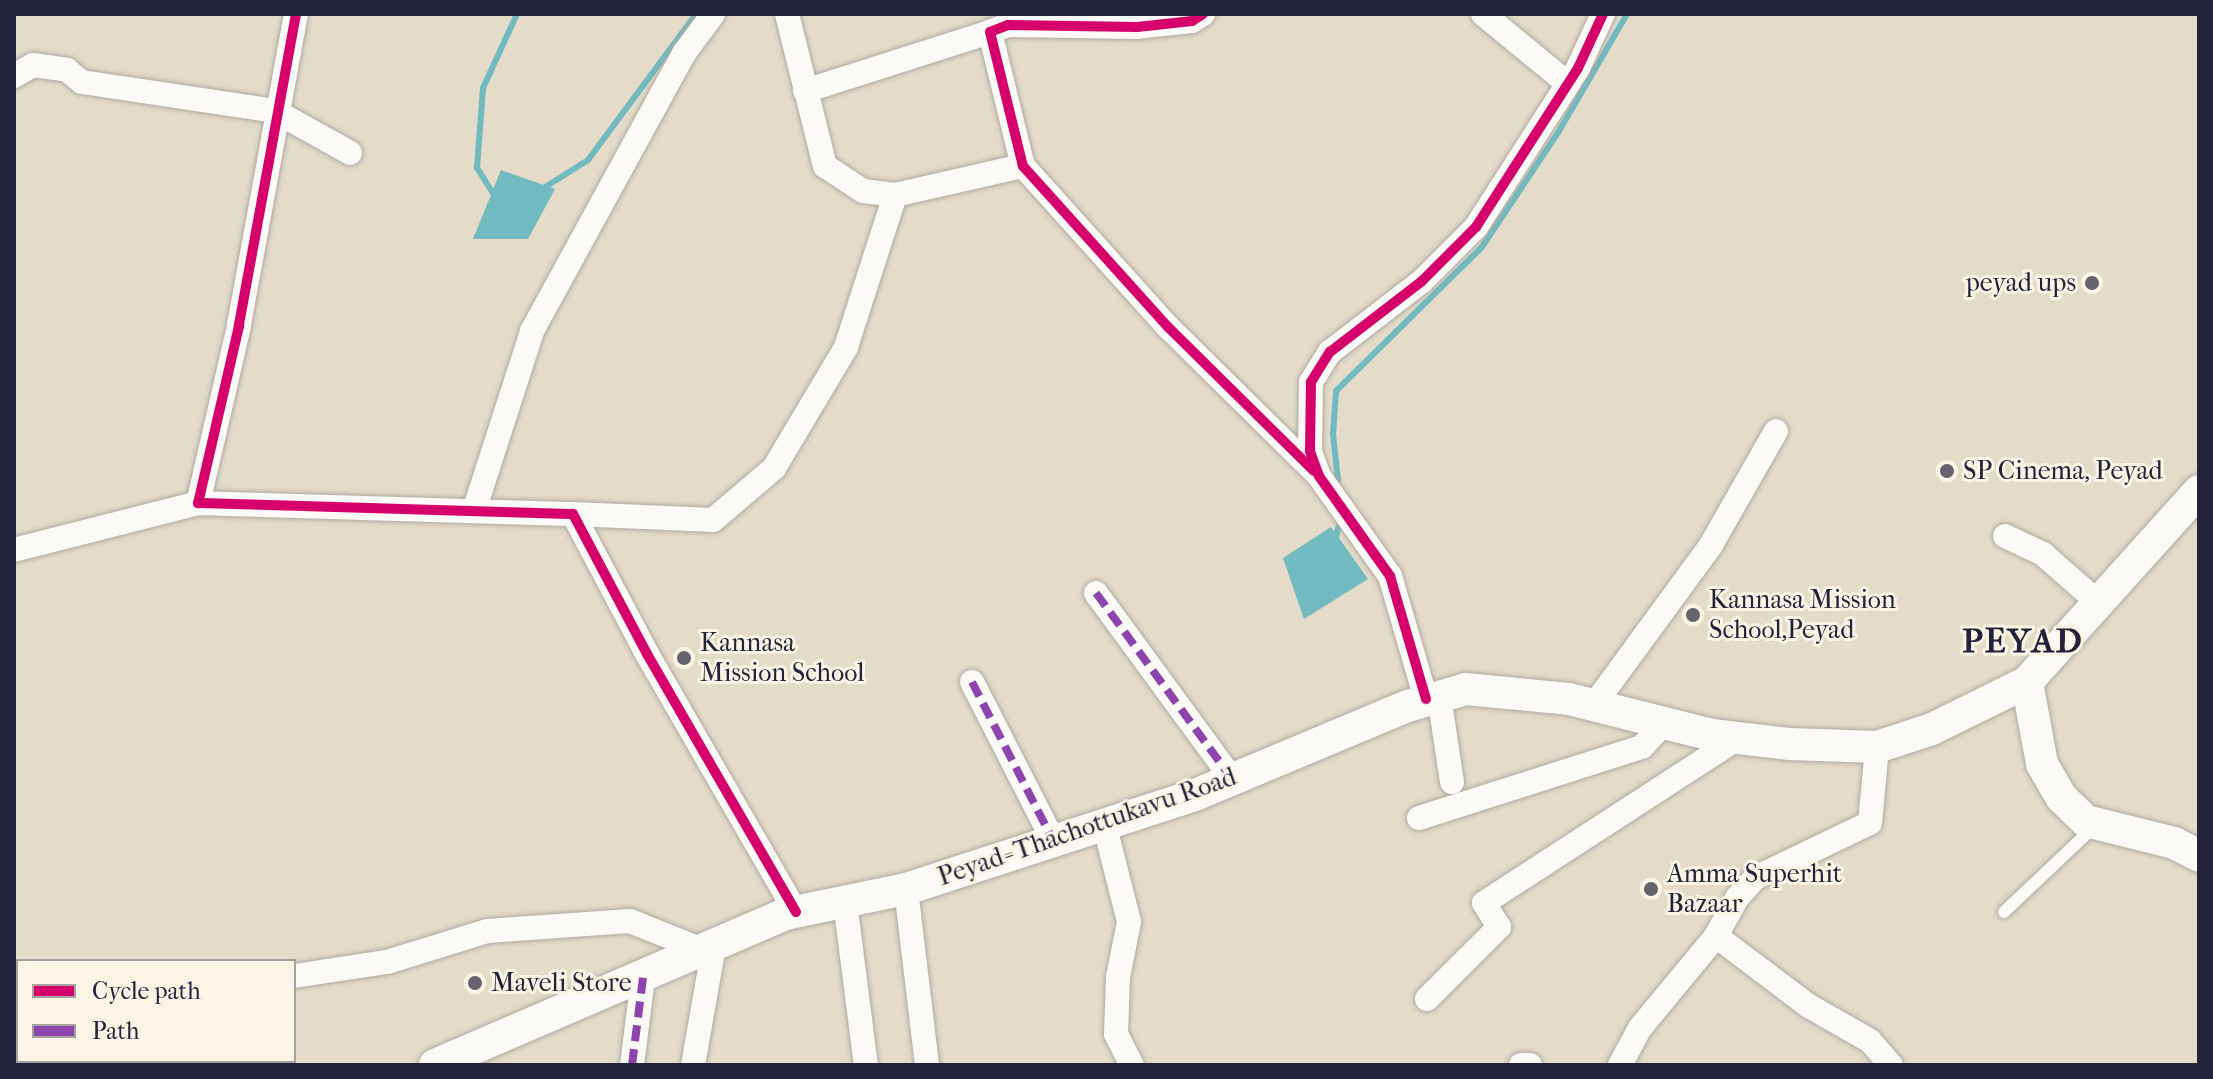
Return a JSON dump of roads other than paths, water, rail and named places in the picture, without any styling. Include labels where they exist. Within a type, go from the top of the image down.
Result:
[{"type":"main road","points":[[2199,491],[2027,682],[2042,764],[2062,798],[2096,824],[2174,843],[2199,856]]},
{"type":"main road","name":"Peyad=Thachottukavu Road","points":[[435,1065],[796,912],[906,889],[1232,779],[1432,698],[1466,689],[1594,705],[1738,738],[1877,747],[1932,729],[2027,682]]},
{"type":"street","points":[[198,503],[239,326],[275,111],[296,14]]},
{"type":"street","points":[[474,511],[532,331],[685,52],[713,14]]},
{"type":"street","points":[[787,14],[825,166],[863,191],[895,195],[1023,166]]},
{"type":"street","points":[[805,91],[1008,25],[1137,27],[1192,21],[1203,14]]},
{"type":"street","points":[[1483,14],[1567,83]]},
{"type":"street","points":[[1319,476],[1310,451],[1309,416],[1311,382],[1318,367],[1421,282],[1476,227],[1567,83],[1603,14]]},
{"type":"street","points":[[990,32],[1023,166],[1168,327],[1319,476],[1390,576],[1432,698],[1452,782]]},
{"type":"street","points":[[14,76],[33,65],[67,70],[82,82],[275,111],[350,153]]},
{"type":"street","points":[[14,550],[198,503],[713,520],[774,468],[846,347],[895,195]]},
{"type":"street","points":[[1594,705],[1711,545],[1776,431]]},
{"type":"street","points":[[573,514],[647,654],[796,912]]},
{"type":"street","points":[[2005,536],[2043,554],[2100,604]]},
{"type":"street","points":[[1096,593],[1232,779]]},
{"type":"street","points":[[972,682],[1052,838]]},
{"type":"street","points":[[1419,818],[1642,747],[1664,723]]},
{"type":"street","points":[[1427,999],[1499,927],[1484,903],[1738,738]]},
{"type":"street","points":[[1620,1065],[1640,1028],[1710,941],[1737,898],[1755,878],[1870,823],[1877,747]]},
{"type":"street","points":[[1104,823],[1129,922],[1118,977],[1116,1034],[1132,1065]]},
{"type":"street","points":[[906,889],[927,1065]]},
{"type":"street","points":[[845,902],[866,1065]]},
{"type":"street","points":[[296,976],[387,962],[487,931],[630,921],[710,948],[693,1065]]},
{"type":"street","points":[[1710,941],[1809,1006],[1870,1041],[1891,1065]]},
{"type":"street","points":[[632,1065],[643,978]]},
{"type":"street","points":[[1521,1065],[1530,1065]]},
{"type":"lane","points":[[2004,912],[2096,824]]},
{"type":"water","points":[[501,170],[555,189],[528,239],[473,239]]},
{"type":"water","points":[[1331,527],[1368,579],[1304,619],[1283,558]]},
{"type":"waterway","points":[[496,198],[477,168],[483,88],[517,14]]},
{"type":"waterway","points":[[542,189],[588,160],[696,14]]},
{"type":"waterway","points":[[1338,480],[1333,435],[1336,391],[1482,247],[1559,131],[1627,14]]},
{"type":"waterway","points":[[1335,543],[1338,527]]},
{"type":"place","name":"peyad ups","points":[[2092,283]]},
{"type":"place","name":"SP Cinema, Peyad","points":[[1947,471]]},
{"type":"place","name":"Kannasa Mission School,Peyad","points":[[1693,615]]},
{"type":"place","name":"Kannasa Mission School","points":[[684,658]]},
{"type":"place","name":"Amma Superhit Bazaar","points":[[1651,889]]},
{"type":"place","name":"Maveli Store","points":[[475,983]]},
{"type":"district","name":"PEYAD","points":[[2023,642]]}]
